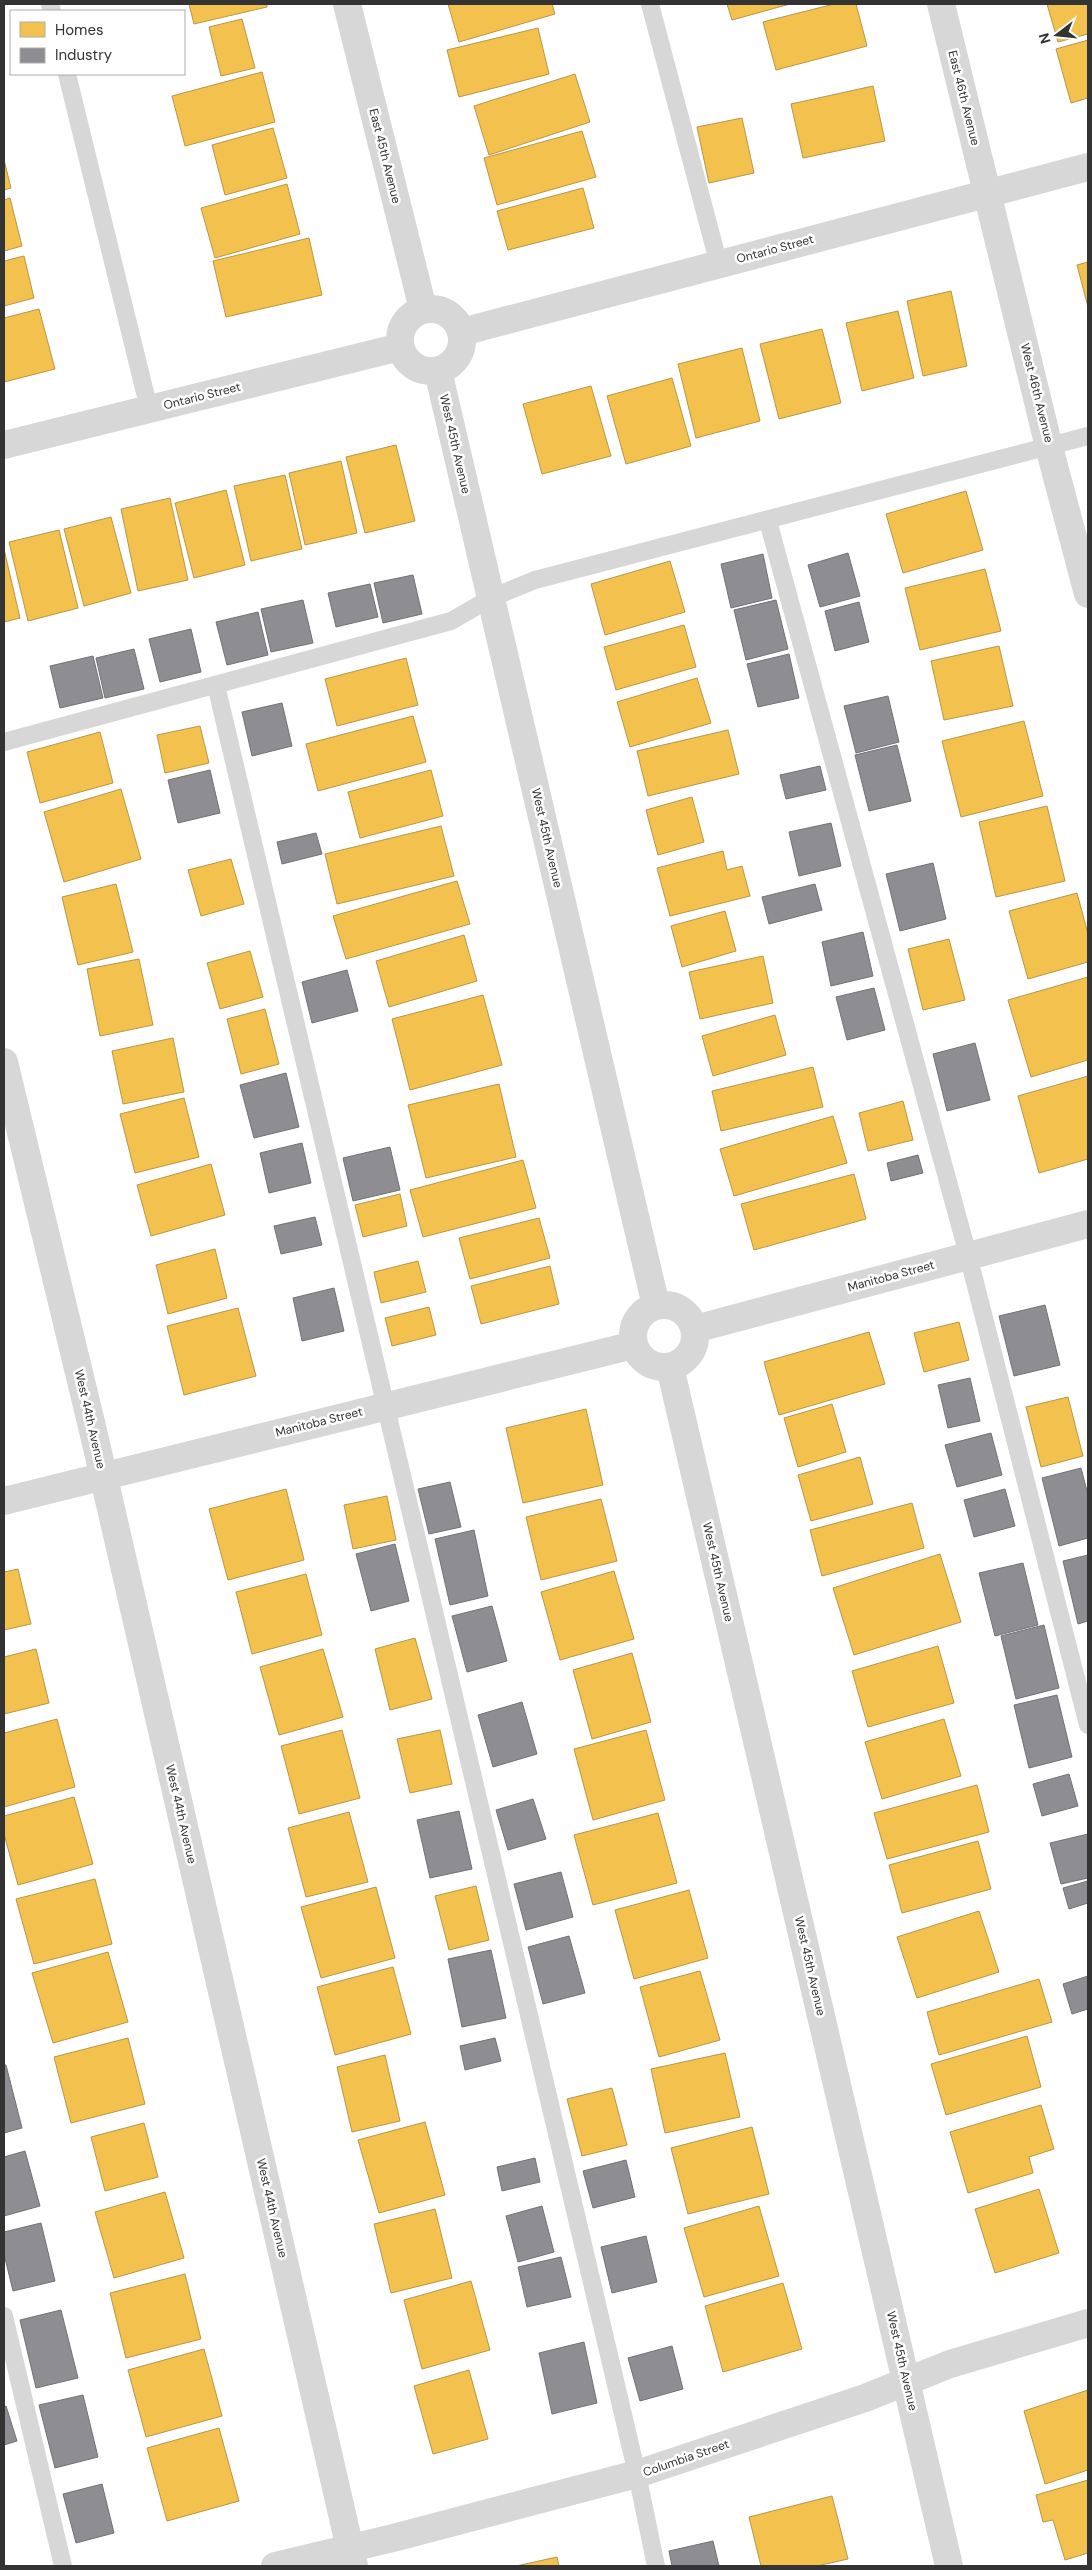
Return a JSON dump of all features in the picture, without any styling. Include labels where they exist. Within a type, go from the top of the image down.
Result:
[{"type":"street","name":"East 45th Avenue","points":[[347,4],[423,309]]},
{"type":"street","name":"East 46th Avenue","points":[[941,4],[988,192]]},
{"type":"street","name":"Ontario Street","points":[[462,332],[1088,167]]},
{"type":"street","name":"West 46th Avenue","points":[[988,192],[1088,594]]},
{"type":"street","points":[[436,308],[448,312],[462,332],[462,344],[458,356],[449,365],[438,370],[426,371],[414,367],[405,358],[400,347],[400,334],[404,323],[412,314],[423,309],[436,308]]},
{"type":"street","name":"Ontario Street","points":[[4,445],[400,347]]},
{"type":"street","name":"West 45th Avenue","points":[[438,370],[656,1306]]},
{"type":"street","name":"West 44th Avenue","points":[[4,1062],[104,1476],[352,2558]]},
{"type":"street","name":"Manitoba Street","points":[[694,1328],[1088,1224]]},
{"type":"street","points":[[656,1306],[676,1306],[684,1312],[694,1328],[693,1348],[688,1357],[670,1367],[652,1364],[644,1360],[634,1345],[635,1325],[640,1316],[656,1306]]},
{"type":"street","name":"Manitoba Street","points":[[4,1501],[384,1405],[634,1345]]},
{"type":"street","name":"West 45th Avenue","points":[[670,1367],[949,2566]]},
{"type":"street","name":"Columbia Street","points":[[276,2566],[352,2558],[637,2474],[865,2398],[950,2364],[1088,2323]]},
{"type":"lane","points":[[650,4],[719,264]]},
{"type":"lane","points":[[67,75],[149,409]]},
{"type":"lane","points":[[4,742],[451,621],[491,598],[536,580],[1088,436]]},
{"type":"lane","points":[[768,521],[968,1255],[1088,1725]]},
{"type":"lane","points":[[216,685],[637,2474],[656,2566]]},
{"type":"lane","points":[[4,2316],[63,2566]]},
{"type":"building: Homes","points":[[189,4],[267,4],[267,7],[194,24]]},
{"type":"building: Homes","points":[[448,4],[552,4],[555,14],[459,42]]},
{"type":"building: Homes","points":[[727,4],[790,4],[732,20]]},
{"type":"building: Homes","points":[[834,4],[856,4],[867,46],[776,70],[763,22]]},
{"type":"building: Homes","points":[[1047,4],[1088,4],[1088,34],[1058,42]]},
{"type":"building: Homes","points":[[242,19],[255,68],[221,76],[209,27]]},
{"type":"building: Homes","points":[[538,28],[549,74],[459,97],[447,50]]},
{"type":"building: Homes","points":[[1088,40],[1088,98],[1071,103],[1056,49]]},
{"type":"building: Homes","points":[[262,72],[275,122],[185,146],[172,96]]},
{"type":"building: Homes","points":[[575,74],[590,122],[489,155],[474,106]]},
{"type":"building: Homes","points":[[873,86],[885,141],[803,158],[791,104]]},
{"type":"building: Homes","points":[[742,118],[754,173],[709,183],[697,127]]},
{"type":"building: Homes","points":[[273,128],[287,178],[225,195],[212,145]]},
{"type":"building: Homes","points":[[582,131],[596,177],[497,205],[484,158]]},
{"type":"building: Homes","points":[[4,160],[11,188],[4,190]]},
{"type":"building: Homes","points":[[287,184],[300,234],[215,258],[201,208]]},
{"type":"building: Homes","points":[[583,188],[594,228],[508,250],[497,211]]},
{"type":"building: Homes","points":[[10,198],[22,246],[4,251],[4,200]]},
{"type":"building: Homes","points":[[309,238],[322,295],[226,317],[213,261]]},
{"type":"building: Homes","points":[[24,256],[34,298],[4,306],[4,261]]},
{"type":"building: Homes","points":[[1088,262],[1088,307],[1077,265]]},
{"type":"building: Homes","points":[[951,291],[967,366],[923,376],[907,301]]},
{"type":"building: Homes","points":[[39,309],[55,369],[4,382],[4,318]]},
{"type":"building: Homes","points":[[898,311],[914,378],[862,391],[846,323]]},
{"type":"building: Homes","points":[[822,329],[841,403],[779,419],[760,344]]},
{"type":"building: Homes","points":[[742,348],[760,421],[696,438],[678,364]]},
{"type":"building: Homes","points":[[672,378],[691,446],[626,464],[607,396]]},
{"type":"building: Homes","points":[[591,386],[611,456],[542,474],[523,404]]},
{"type":"building: Homes","points":[[396,445],[415,521],[365,533],[346,457]]},
{"type":"building: Homes","points":[[341,461],[357,533],[305,545],[289,473]]},
{"type":"building: Homes","points":[[285,475],[302,549],[251,561],[234,486]]},
{"type":"building: Homes","points":[[226,490],[245,565],[194,578],[175,503]]},
{"type":"building: Homes","points":[[966,491],[983,550],[903,573],[886,514]]},
{"type":"building: Homes","points":[[170,498],[188,580],[138,591],[121,509]]},
{"type":"building: Homes","points":[[111,517],[131,593],[84,606],[64,529]]},
{"type":"building: Homes","points":[[59,530],[78,608],[28,621],[9,542]]},
{"type":"building: Homes","points":[[4,549],[20,618],[4,622]]},
{"type":"building: Homes","points":[[670,561],[685,612],[605,635],[591,584]]},
{"type":"building: Homes","points":[[985,569],[1001,631],[920,650],[905,588]]},
{"type":"building: Homes","points":[[684,625],[696,667],[616,690],[604,647]]},
{"type":"building: Homes","points":[[999,646],[1013,706],[944,720],[931,661]]},
{"type":"building: Homes","points":[[406,658],[418,705],[337,726],[325,679]]},
{"type":"building: Homes","points":[[697,678],[711,723],[630,747],[617,702]]},
{"type":"building: Homes","points":[[413,716],[426,762],[318,791],[306,744]]},
{"type":"building: Homes","points":[[1024,721],[1043,796],[961,817],[942,741]]},
{"type":"building: Homes","points":[[200,726],[209,763],[165,773],[157,735]]},
{"type":"building: Homes","points":[[728,730],[739,774],[648,796],[637,751]]},
{"type":"building: Homes","points":[[100,732],[113,783],[40,803],[27,752]]},
{"type":"building: Homes","points":[[431,770],[443,816],[360,838],[348,792]]},
{"type":"building: Homes","points":[[121,789],[141,859],[64,882],[44,812]]},
{"type":"building: Homes","points":[[692,797],[704,842],[658,855],[646,810]]},
{"type":"building: Homes","points":[[1047,806],[1065,881],[996,897],[979,822]]},
{"type":"building: Homes","points":[[441,826],[454,876],[337,904],[325,854]]},
{"type":"building: Homes","points":[[723,851],[727,870],[742,866],[750,896],[670,916],[657,868]]},
{"type":"building: Homes","points":[[231,859],[244,904],[201,916],[188,870]]},
{"type":"building: Homes","points":[[457,881],[470,924],[346,959],[333,916]]},
{"type":"building: Homes","points":[[116,884],[133,952],[78,965],[62,897]]},
{"type":"building: Homes","points":[[1077,893],[1088,934],[1088,962],[1028,979],[1009,911]]},
{"type":"building: Homes","points":[[725,911],[736,951],[682,967],[671,926]]},
{"type":"building: Homes","points":[[464,935],[477,981],[389,1007],[376,961]]},
{"type":"building: Homes","points":[[949,939],[965,1000],[923,1010],[908,949]]},
{"type":"building: Homes","points":[[250,951],[263,997],[220,1009],[207,963]]},
{"type":"building: Homes","points":[[763,956],[773,1003],[700,1019],[689,972]]},
{"type":"building: Homes","points":[[139,959],[153,1025],[100,1036],[87,969]]},
{"type":"building: Homes","points":[[1088,977],[1088,1060],[1031,1077],[1008,1000]]},
{"type":"building: Homes","points":[[483,995],[502,1065],[410,1090],[392,1019]]},
{"type":"building: Homes","points":[[265,1009],[279,1064],[241,1074],[227,1019]]},
{"type":"building: Homes","points":[[775,1015],[786,1055],[713,1076],[702,1036]]},
{"type":"building: Homes","points":[[173,1038],[184,1092],[123,1104],[112,1051]]},
{"type":"building: Homes","points":[[813,1067],[823,1107],[721,1131],[712,1091]]},
{"type":"building: Homes","points":[[1088,1076],[1088,1159],[1039,1173],[1018,1096]]},
{"type":"building: Homes","points":[[499,1084],[516,1157],[426,1178],[408,1105]]},
{"type":"building: Homes","points":[[184,1098],[199,1157],[135,1173],[120,1114]]},
{"type":"building: Homes","points":[[903,1101],[913,1140],[868,1151],[859,1113]]},
{"type":"building: Homes","points":[[833,1116],[847,1163],[734,1196],[720,1149]]},
{"type":"building: Homes","points":[[523,1160],[536,1208],[423,1237],[410,1190]]},
{"type":"building: Homes","points":[[211,1164],[225,1215],[151,1236],[137,1185]]},
{"type":"building: Homes","points":[[854,1174],[866,1219],[754,1250],[741,1204]]},
{"type":"building: Homes","points":[[400,1194],[407,1226],[363,1237],[355,1205]]},
{"type":"building: Homes","points":[[539,1218],[550,1258],[470,1279],[459,1238]]},
{"type":"building: Homes","points":[[215,1249],[227,1298],[168,1314],[156,1265]]},
{"type":"building: Homes","points":[[418,1261],[426,1292],[381,1303],[374,1272]]},
{"type":"building: Homes","points":[[550,1266],[559,1304],[481,1324],[471,1286]]},
{"type":"building: Homes","points":[[429,1307],[436,1335],[392,1346],[385,1318]]},
{"type":"building: Homes","points":[[238,1308],[256,1376],[184,1395],[167,1326]]},
{"type":"building: Homes","points":[[959,1322],[969,1360],[924,1372],[914,1333]]},
{"type":"building: Homes","points":[[869,1332],[885,1384],[779,1415],[764,1362]]},
{"type":"building: Homes","points":[[1068,1397],[1083,1456],[1041,1467],[1026,1407]]},
{"type":"building: Homes","points":[[832,1404],[846,1452],[798,1467],[784,1418]]},
{"type":"building: Homes","points":[[586,1409],[603,1485],[523,1503],[506,1428]]},
{"type":"building: Homes","points":[[860,1457],[873,1504],[811,1521],[798,1475]]},
{"type":"building: Homes","points":[[286,1489],[304,1560],[228,1580],[209,1509]]},
{"type":"building: Homes","points":[[387,1496],[396,1540],[353,1549],[344,1505]]},
{"type":"building: Homes","points":[[601,1499],[617,1561],[541,1580],[526,1517]]},
{"type":"building: Homes","points":[[912,1503],[924,1548],[822,1576],[810,1530]]},
{"type":"building: Homes","points":[[940,1554],[961,1622],[854,1655],[833,1588]]},
{"type":"building: Homes","points":[[18,1569],[31,1624],[4,1630],[4,1572]]},
{"type":"building: Homes","points":[[614,1571],[634,1639],[560,1660],[541,1592]]},
{"type":"building: Homes","points":[[306,1574],[322,1635],[252,1654],[236,1592]]},
{"type":"building: Homes","points":[[415,1638],[432,1699],[390,1710],[375,1649]]},
{"type":"building: Homes","points":[[938,1646],[954,1703],[868,1727],[852,1671]]},
{"type":"building: Homes","points":[[36,1649],[49,1703],[4,1714],[4,1657]]},
{"type":"building: Homes","points":[[323,1649],[343,1717],[279,1735],[260,1667]]},
{"type":"building: Homes","points":[[632,1653],[651,1722],[592,1739],[573,1670]]},
{"type":"building: Homes","points":[[57,1719],[75,1787],[4,1807],[4,1733]]},
{"type":"building: Homes","points":[[944,1719],[961,1776],[882,1799],[865,1742]]},
{"type":"building: Homes","points":[[342,1730],[360,1798],[299,1814],[281,1746]]},
{"type":"building: Homes","points":[[440,1730],[452,1784],[410,1793],[397,1739]]},
{"type":"building: Homes","points":[[646,1730],[665,1800],[593,1820],[574,1749]]},
{"type":"building: Homes","points":[[977,1785],[989,1832],[887,1859],[874,1813]]},
{"type":"building: Homes","points":[[74,1797],[93,1864],[18,1885],[4,1834],[4,1816]]},
{"type":"building: Homes","points":[[349,1812],[368,1882],[306,1897],[288,1828]]},
{"type":"building: Homes","points":[[658,1813],[677,1883],[593,1905],[574,1835]]},
{"type":"building: Homes","points":[[978,1841],[991,1889],[902,1913],[889,1865]]},
{"type":"building: Homes","points":[[95,1879],[112,1944],[34,1964],[16,1899]]},
{"type":"building: Homes","points":[[476,1886],[489,1940],[449,1950],[435,1896]]},
{"type":"building: Homes","points":[[376,1887],[395,1958],[321,1978],[301,1907]]},
{"type":"building: Homes","points":[[689,1890],[708,1958],[634,1979],[615,1910]]},
{"type":"building: Homes","points":[[979,1911],[999,1972],[917,1998],[897,1937]]},
{"type":"building: Homes","points":[[108,1952],[128,2022],[53,2043],[32,1973]]},
{"type":"building: Homes","points":[[393,1967],[411,2034],[335,2055],[317,1987]]},
{"type":"building: Homes","points":[[700,1971],[720,2040],[659,2057],[640,1987]]},
{"type":"building: Homes","points":[[1039,1979],[1052,2022],[939,2055],[927,2012]]},
{"type":"building: Homes","points":[[1027,2036],[1041,2087],[946,2115],[931,2064]]},
{"type":"building: Homes","points":[[128,2038],[145,2104],[71,2123],[54,2057]]},
{"type":"building: Homes","points":[[725,2053],[740,2117],[665,2133],[651,2069]]},
{"type":"building: Homes","points":[[385,2055],[400,2121],[352,2132],[337,2067]]},
{"type":"building: Homes","points":[[612,2088],[627,2145],[582,2156],[567,2099]]},
{"type":"building: Homes","points":[[1041,2105],[1054,2149],[1029,2157],[1033,2173],[968,2193],[950,2132]]},
{"type":"building: Homes","points":[[425,2122],[445,2195],[379,2213],[358,2140]]},
{"type":"building: Homes","points":[[144,2123],[158,2177],[105,2191],[91,2137]]},
{"type":"building: Homes","points":[[752,2127],[769,2194],[688,2214],[671,2148]]},
{"type":"building: Homes","points":[[1039,2189],[1059,2253],[995,2273],[975,2209]]},
{"type":"building: Homes","points":[[165,2192],[184,2258],[114,2278],[95,2212]]},
{"type":"building: Homes","points":[[759,2206],[779,2276],[704,2297],[684,2228]]},
{"type":"building: Homes","points":[[435,2209],[452,2278],[391,2293],[374,2224]]},
{"type":"building: Homes","points":[[185,2274],[201,2339],[126,2358],[110,2293]]},
{"type":"building: Homes","points":[[471,2281],[490,2350],[422,2369],[404,2300]]},
{"type":"building: Homes","points":[[783,2283],[802,2349],[723,2372],[705,2306]]},
{"type":"building: Homes","points":[[204,2349],[222,2416],[146,2437],[128,2370]]},
{"type":"building: Homes","points":[[469,2370],[488,2439],[433,2454],[414,2386]]},
{"type":"building: Homes","points":[[1088,2390],[1088,2470],[1045,2484],[1024,2411]]},
{"type":"building: Homes","points":[[219,2428],[239,2501],[167,2521],[147,2448]]},
{"type":"building: Homes","points":[[1088,2480],[1088,2553],[1065,2560],[1053,2520],[1043,2522],[1036,2495]]},
{"type":"building: Homes","points":[[832,2496],[848,2559],[817,2566],[761,2566],[749,2517]]},
{"type":"building: Homes","points":[[557,2557],[559,2566],[516,2566]]},
{"type":"building: Industry","points":[[848,553],[860,596],[820,607],[808,565]]},
{"type":"building: Industry","points":[[763,554],[772,598],[731,608],[721,564]]},
{"type":"building: Industry","points":[[413,575],[422,614],[383,623],[374,583]]},
{"type":"building: Industry","points":[[370,584],[378,617],[336,627],[328,593]]},
{"type":"building: Industry","points":[[303,600],[313,643],[271,652],[261,609]]},
{"type":"building: Industry","points":[[776,600],[788,649],[746,660],[734,610]]},
{"type":"building: Industry","points":[[859,602],[869,642],[835,651],[825,611]]},
{"type":"building: Industry","points":[[258,612],[268,655],[227,665],[216,622]]},
{"type":"building: Industry","points":[[191,629],[201,672],[160,682],[149,639]]},
{"type":"building: Industry","points":[[134,649],[144,689],[105,698],[96,658]]},
{"type":"building: Industry","points":[[789,654],[799,698],[758,707],[747,664]]},
{"type":"building: Industry","points":[[93,656],[103,698],[60,708],[50,666]]},
{"type":"building: Industry","points":[[888,696],[899,742],[856,753],[844,706]]},
{"type":"building: Industry","points":[[282,703],[292,746],[252,756],[242,712]]},
{"type":"building: Industry","points":[[897,745],[911,801],[869,811],[855,755]]},
{"type":"building: Industry","points":[[820,766],[826,790],[786,799],[780,775]]},
{"type":"building: Industry","points":[[210,770],[220,813],[178,823],[168,780]]},
{"type":"building: Industry","points":[[831,823],[841,866],[799,876],[789,832]]},
{"type":"building: Industry","points":[[316,833],[322,854],[282,864],[277,842]]},
{"type":"building: Industry","points":[[933,863],[946,919],[900,931],[886,874]]},
{"type":"building: Industry","points":[[815,884],[822,910],[769,924],[762,897]]},
{"type":"building: Industry","points":[[863,932],[873,976],[831,986],[822,942]]},
{"type":"building: Industry","points":[[347,970],[358,1011],[312,1023],[302,982]]},
{"type":"building: Industry","points":[[874,988],[885,1030],[847,1040],[836,997]]},
{"type":"building: Industry","points":[[975,1043],[990,1100],[947,1111],[933,1054]]},
{"type":"building: Industry","points":[[286,1073],[299,1127],[254,1138],[240,1085]]},
{"type":"building: Industry","points":[[302,1143],[311,1183],[269,1193],[260,1153]]},
{"type":"building: Industry","points":[[390,1147],[400,1190],[353,1201],[343,1158]]},
{"type":"building: Industry","points":[[918,1155],[923,1173],[891,1181],[887,1163]]},
{"type":"building: Industry","points":[[315,1217],[322,1245],[281,1254],[274,1226]]},
{"type":"building: Industry","points":[[334,1288],[344,1331],[302,1341],[293,1298]]},
{"type":"building: Industry","points":[[1045,1305],[1060,1365],[1014,1376],[999,1316]]},
{"type":"building: Industry","points":[[970,1378],[980,1421],[948,1428],[938,1385]]},
{"type":"building: Industry","points":[[991,1433],[1002,1475],[957,1487],[945,1445]]},
{"type":"building: Industry","points":[[1081,1468],[1088,1495],[1088,1538],[1059,1546],[1042,1478]]},
{"type":"building: Industry","points":[[450,1482],[461,1527],[429,1534],[418,1489]]},
{"type":"building: Industry","points":[[1005,1489],[1015,1526],[974,1537],[964,1500]]},
{"type":"building: Industry","points":[[474,1530],[488,1596],[450,1605],[435,1539]]},
{"type":"building: Industry","points":[[395,1544],[409,1601],[371,1611],[356,1554]]},
{"type":"building: Industry","points":[[1088,1555],[1088,1621],[1078,1624],[1063,1561]]},
{"type":"building: Industry","points":[[1023,1563],[1038,1625],[995,1636],[979,1573]]},
{"type":"building: Industry","points":[[492,1606],[507,1661],[467,1672],[452,1616]]},
{"type":"building: Industry","points":[[1044,1625],[1059,1688],[1016,1699],[1001,1636]]},
{"type":"building: Industry","points":[[1057,1695],[1072,1757],[1029,1768],[1014,1705]]},
{"type":"building: Industry","points":[[522,1702],[537,1754],[493,1767],[478,1715]]},
{"type":"building: Industry","points":[[1069,1774],[1078,1806],[1042,1816],[1033,1784]]},
{"type":"building: Industry","points":[[533,1799],[546,1839],[508,1850],[496,1810]]},
{"type":"building: Industry","points":[[459,1811],[472,1869],[430,1878],[417,1820]]},
{"type":"building: Industry","points":[[1088,1834],[1088,1878],[1061,1884],[1050,1843]]},
{"type":"building: Industry","points":[[561,1872],[573,1917],[526,1930],[514,1884]]},
{"type":"building: Industry","points":[[1088,1881],[1088,1903],[1069,1909],[1063,1888]]},
{"type":"building: Industry","points":[[569,1936],[585,1993],[543,2004],[528,1947]]},
{"type":"building: Industry","points":[[491,1950],[506,2018],[462,2027],[448,1959]]},
{"type":"building: Industry","points":[[1088,1976],[1088,2009],[1072,2014],[1063,1984]]},
{"type":"building: Industry","points":[[495,2038],[501,2061],[465,2070],[460,2046]]},
{"type":"building: Industry","points":[[4,2065],[6,2065],[22,2128],[4,2133]]},
{"type":"building: Industry","points":[[25,2151],[40,2206],[4,2216],[4,2157]]},
{"type":"building: Industry","points":[[535,2158],[540,2182],[502,2191],[497,2167]]},
{"type":"building: Industry","points":[[626,2160],[635,2197],[593,2208],[583,2171]]},
{"type":"building: Industry","points":[[542,2206],[554,2252],[518,2262],[506,2216]]},
{"type":"building: Industry","points":[[41,2223],[55,2281],[13,2291],[4,2254],[4,2232]]},
{"type":"building: Industry","points":[[646,2236],[657,2282],[612,2293],[601,2247]]},
{"type":"building: Industry","points":[[561,2257],[571,2297],[527,2307],[518,2267]]},
{"type":"building: Industry","points":[[61,2310],[78,2378],[36,2388],[20,2320]]},
{"type":"building: Industry","points":[[584,2342],[597,2403],[552,2414],[539,2353]]},
{"type":"building: Industry","points":[[672,2346],[683,2389],[640,2401],[628,2358]]},
{"type":"building: Industry","points":[[83,2395],[98,2457],[55,2468],[39,2405]]},
{"type":"building: Industry","points":[[6,2406],[17,2441],[4,2445],[4,2407]]},
{"type":"building: Industry","points":[[102,2484],[114,2533],[76,2543],[63,2494]]},
{"type":"building: Industry","points":[[713,2541],[719,2566],[672,2566],[669,2551]]}]
